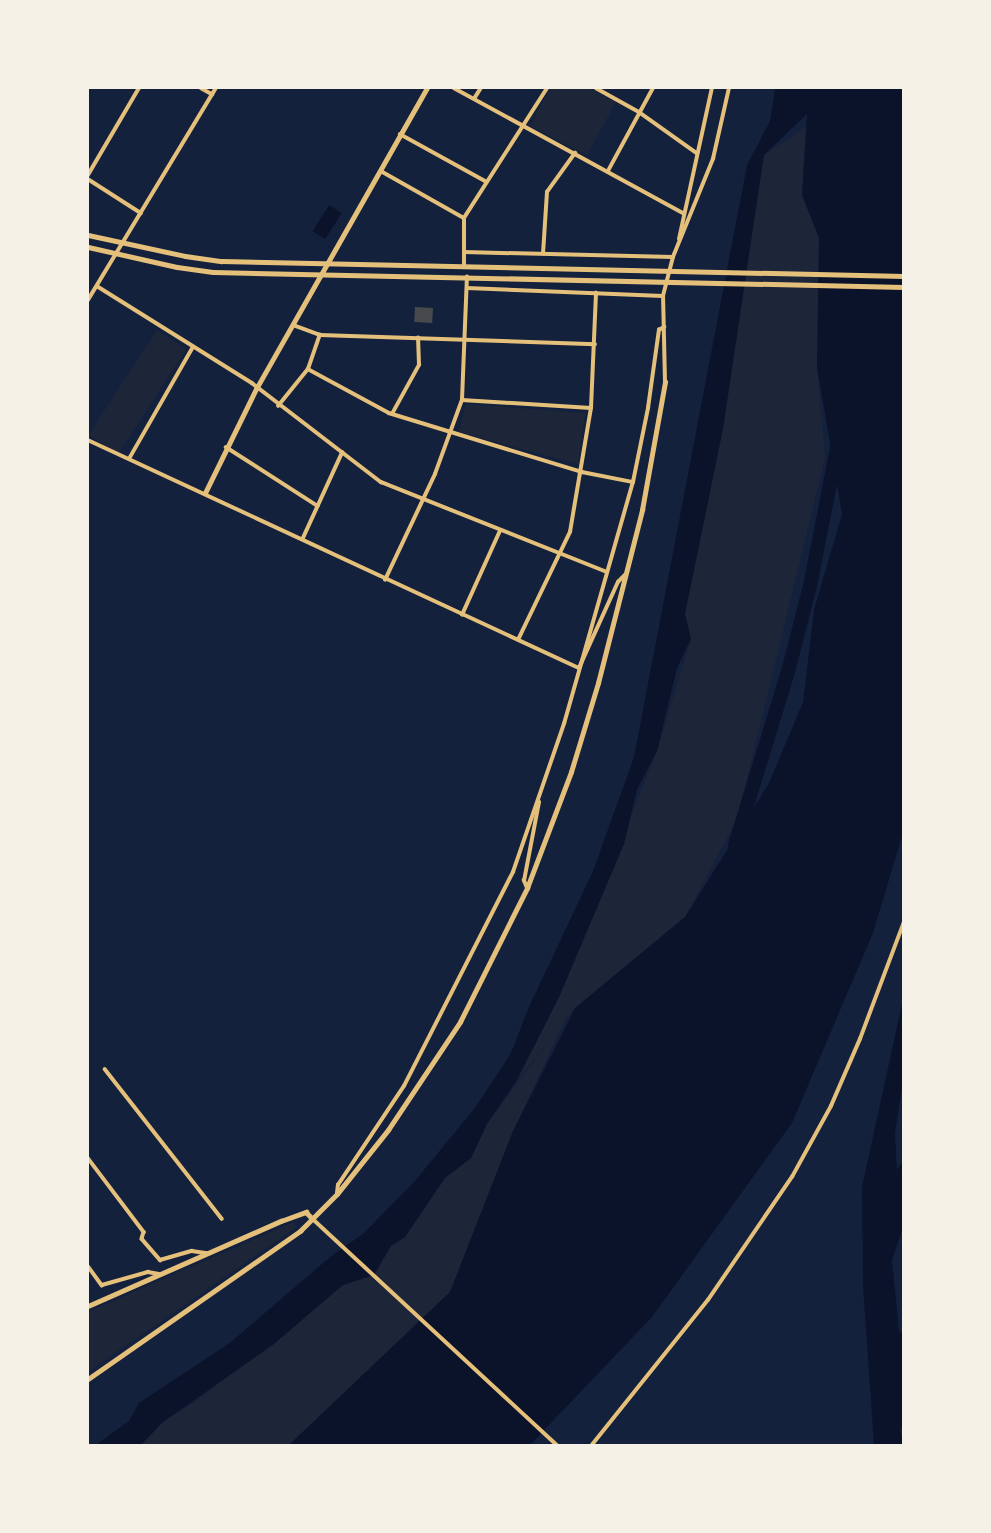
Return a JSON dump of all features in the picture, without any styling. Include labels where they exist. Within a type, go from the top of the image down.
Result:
[{"type":"highway","points":[[88,235],[123,244],[222,261],[904,276]]},
{"type":"highway","points":[[88,247],[213,272],[904,288]]},
{"type":"street","points":[[139,88],[88,177],[141,213]]},
{"type":"street","points":[[201,88],[212,94]]},
{"type":"street","points":[[88,300],[90,291],[97,286],[118,254],[216,88]]},
{"type":"street","points":[[205,493],[256,389],[324,274],[328,262],[426,88]]},
{"type":"street","points":[[454,88],[683,213]]},
{"type":"street","points":[[474,99],[481,88]]},
{"type":"street","points":[[464,265],[464,218],[547,88]]},
{"type":"street","points":[[596,88],[639,112],[697,153]]},
{"type":"street","points":[[608,171],[653,88]]},
{"type":"street","points":[[88,1379],[300,1231],[337,1194],[412,1099],[441,1055],[480,985],[527,888],[571,772],[642,510],[665,382],[663,296],[712,88]]},
{"type":"street","points":[[673,257],[713,159],[729,88]]},
{"type":"street","points":[[401,134],[487,182]]},
{"type":"street","points":[[543,254],[547,192],[575,153]]},
{"type":"street","points":[[380,170],[464,218]]},
{"type":"street","points":[[464,252],[673,257]]},
{"type":"street","points":[[385,580],[452,435],[462,400],[467,277]]},
{"type":"street","points":[[97,286],[252,383],[278,406],[382,482],[607,573]]},
{"type":"street","points":[[467,288],[663,296]]},
{"type":"street","points":[[518,640],[570,532],[591,408],[596,293]]},
{"type":"street","points":[[293,325],[320,335],[595,344]]},
{"type":"street","points":[[337,1194],[338,1185],[404,1086],[513,872],[539,799],[633,482],[646,421],[659,330],[664,327]]},
{"type":"street","points":[[278,406],[308,369],[320,335]]},
{"type":"street","points":[[392,414],[419,365],[418,338]]},
{"type":"street","points":[[129,459],[193,347]]},
{"type":"street","points":[[308,369],[392,414],[452,435],[582,472],[633,482]]},
{"type":"street","points":[[462,400],[591,408]]},
{"type":"street","points":[[88,440],[579,668]]},
{"type":"street","points":[[226,447],[318,506]]},
{"type":"street","points":[[303,538],[342,453]]},
{"type":"street","points":[[462,615],[500,531]]},
{"type":"street","points":[[579,668],[618,582],[625,575]]},
{"type":"street","points":[[527,888],[524,881],[540,807],[539,799]]},
{"type":"street","points":[[591,1446],[708,1300],[792,1177],[831,1106],[904,922]]},
{"type":"street","points":[[105,1069],[222,1219]]},
{"type":"street","points":[[88,1158],[144,1232],[142,1239],[160,1260],[192,1251],[206,1253]]},
{"type":"street","points":[[88,1306],[306,1212],[558,1446]]},
{"type":"street","points":[[88,1266],[102,1285],[148,1272],[159,1274]]},
{"type":"shaded area","points":[[550,88],[589,88],[616,102],[587,155],[530,126]]},
{"type":"shaded area","points":[[775,88],[903,88],[903,833],[873,933],[792,1123],[652,1317],[530,1445],[289,1445],[450,1292],[513,1131],[575,1008],[685,917],[769,783],[803,702],[814,610],[842,514],[817,367],[819,238],[802,195],[807,114],[764,155],[723,429],[685,614],[691,639],[677,668],[657,751],[637,790],[624,844],[560,995],[517,1080],[487,1124],[471,1158],[445,1178],[405,1237],[391,1246],[374,1275],[343,1285],[274,1344],[163,1422],[141,1445],[94,1446],[129,1421],[139,1403],[231,1342],[330,1257],[364,1233],[414,1182],[475,1108],[511,1053],[528,1009],[593,871],[634,757],[747,165],[770,121]]},
{"type":"shaded area","points":[[806,127],[802,195],[819,238],[817,367],[825,458],[737,819],[685,917],[575,1008],[565,1020],[513,1131],[450,1292],[289,1445],[139,1446],[163,1422],[196,1401],[343,1285],[374,1275],[391,1246],[405,1237],[445,1178],[471,1158],[487,1124],[549,1041],[517,1080],[560,995],[657,751],[691,639],[685,614],[764,155]]},
{"type":"shaded area","points":[[329,205],[342,213],[325,239],[313,231]]},
{"type":"shaded area","points":[[157,330],[186,349],[118,454],[89,435]]},
{"type":"shaded area","points":[[466,404],[585,413],[578,464],[459,432]]},
{"type":"shaded area","points":[[903,999],[904,1074],[895,1133],[897,1170],[903,1161],[904,1225],[892,1260],[899,1331],[903,1334],[904,1423],[900,1429],[903,1445],[874,1445],[863,1287],[862,1187]]},
{"type":"shaded area","points":[[294,1222],[297,1227],[88,1372],[88,1312]]},
{"type":"building","points":[[415,307],[433,308],[432,323],[414,322]]},
{"type":"waterway","points":[[735,845],[788,672],[810,586],[837,448]]}]
